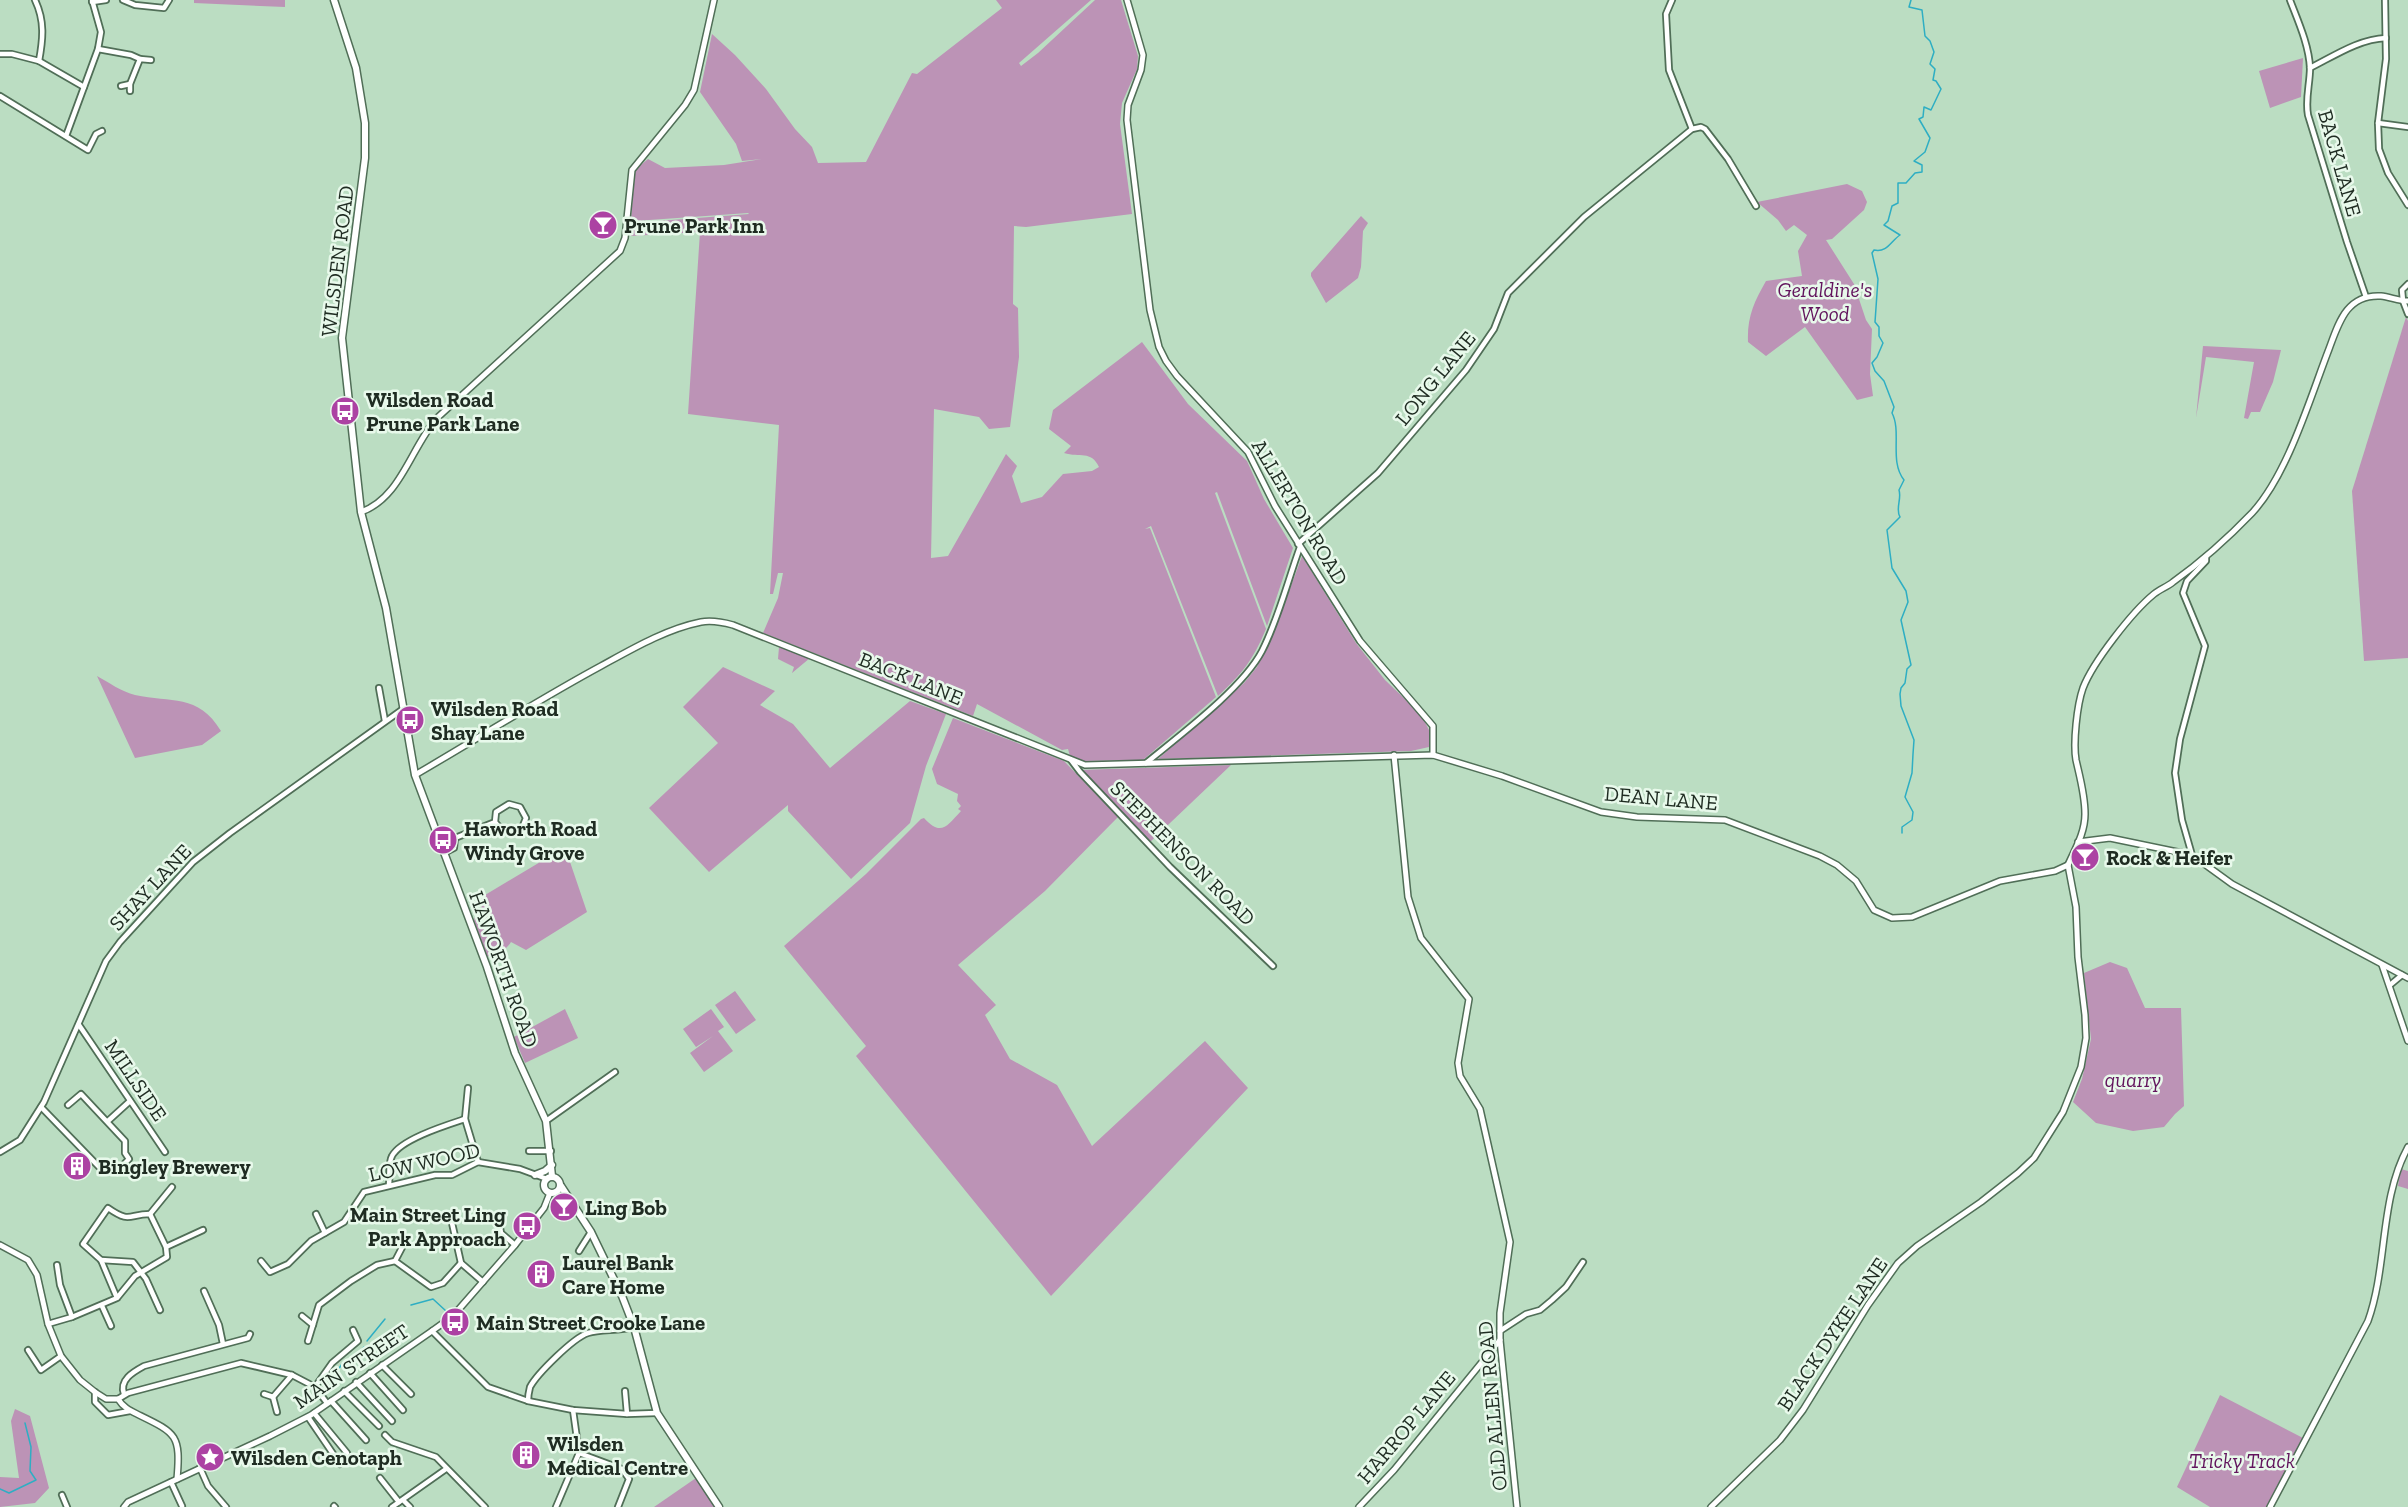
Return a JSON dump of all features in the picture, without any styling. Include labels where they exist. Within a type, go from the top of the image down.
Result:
[{"type":"main road","name":"WILSDEN ROAD","points":[[334,0],[356,68],[365,123],[365,158],[342,338],[357,487],[386,608],[415,775]]},
{"type":"main road","name":"HAWORTH ROAD","points":[[415,775],[487,967],[515,1053],[546,1121],[552,1165],[545,1188],[550,1193]]},
{"type":"main road","points":[[535,1175],[552,1165]]},
{"type":"main road","points":[[549,1177],[559,1179],[609,1266],[634,1327],[657,1413],[719,1507]]},
{"type":"main road","points":[[550,1193],[558,1191],[561,1186]]},
{"type":"street","points":[[35,0],[44,36],[39,61]]},
{"type":"street","points":[[66,136],[98,49],[101,32],[92,1],[106,0]]},
{"type":"street","points":[[123,0],[164,9],[167,14]]},
{"type":"street","points":[[164,9],[169,0]]},
{"type":"street","points":[[362,512],[370,509],[394,486],[417,445],[437,418],[620,251],[625,238],[632,170],[685,105],[694,90],[714,0]]},
{"type":"street","name":"ALLERTON ROAD","points":[[1127,0],[1143,55],[1141,70],[1128,105],[1127,120],[1150,310],[1159,347],[1177,376],[1248,452],[1275,506],[1360,641],[1433,726],[1433,755]]},
{"type":"street","points":[[1672,0],[1666,14],[1669,70],[1692,129],[1701,126],[1705,129],[1728,159],[1755,206]]},
{"type":"street","name":"BACK LANE","points":[[2290,0],[2304,40],[2310,68],[2306,104],[2308,115],[2340,223],[2366,297]]},
{"type":"street","points":[[2385,0],[2386,38],[2379,149],[2394,185],[2408,205]]},
{"type":"street","points":[[2310,68],[2354,46],[2386,38]]},
{"type":"street","points":[[98,49],[150,60]]},
{"type":"street","points":[[0,54],[12,54],[39,61],[84,87]]},
{"type":"street","points":[[130,91],[130,84],[140,59]]},
{"type":"street","points":[[121,86],[130,84]]},
{"type":"street","points":[[0,96],[88,150],[96,134],[102,131]]},
{"type":"street","points":[[2379,123],[2408,127]]},
{"type":"street","name":"LONG LANE","points":[[1299,545],[1378,473],[1466,370],[1494,329],[1508,293],[1584,218],[1692,129]]},
{"type":"street","points":[[2408,284],[2402,290],[2408,314]]},
{"type":"street","points":[[2068,866],[2083,831],[2085,815],[2084,792],[2076,759],[2076,731],[2082,691],[2088,678],[2121,632],[2154,594],[2206,557],[2261,502],[2275,479],[2296,433],[2348,306],[2366,297],[2380,296],[2405,301]]},
{"type":"street","points":[[1146,763],[1194,723],[1252,667],[1262,650],[1299,545]]},
{"type":"street","points":[[2192,855],[2182,820],[2175,773],[2180,739],[2205,646],[2182,593],[2187,581],[2206,561],[2206,557]]},
{"type":"street","name":"BACK LANE","points":[[415,775],[559,689],[638,646],[704,621],[718,621],[733,625],[1085,765],[1433,755]]},
{"type":"street","points":[[379,688],[385,721]]},
{"type":"street","name":"SHAY LANE","points":[[0,1152],[20,1140],[42,1107],[106,961],[120,942],[193,862],[403,709]]},
{"type":"street","name":"OLD ALLEN ROAD","points":[[1394,755],[1408,897],[1421,938],[1468,999],[1458,1063],[1460,1076],[1480,1109],[1510,1242],[1501,1305],[1500,1340],[1517,1507]]},
{"type":"street","name":"DEAN LANE","points":[[1433,755],[1502,776],[1601,812],[1637,817],[1725,820],[1743,826],[1837,865],[1856,881],[1874,910],[1883,915],[1902,919],[1912,917],[2001,880],[2055,871],[2068,866]]},
{"type":"street","name":"STEPHENSON ROAD","points":[[1071,760],[1162,859],[1274,966]]},
{"type":"street","points":[[509,804],[520,807],[526,818],[522,828],[513,831],[503,830],[495,822],[496,812],[509,804]]},
{"type":"street","points":[[455,838],[495,822]]},
{"type":"street","points":[[436,834],[446,831],[455,838]]},
{"type":"street","points":[[444,853],[454,848],[455,838]]},
{"type":"street","points":[[2078,842],[2110,838],[2192,855],[2232,884],[2405,977]]},
{"type":"street","name":"BLACK DYKE LANE","points":[[1710,1507],[1780,1440],[1803,1410],[1868,1305],[1898,1263],[1917,1246],[1981,1202],[2018,1173],[2034,1158],[2062,1112],[2081,1067],[2086,1038],[2078,958],[2076,906],[2068,866]]},
{"type":"street","points":[[2382,965],[2408,1041]]},
{"type":"street","points":[[2390,985],[2405,977]]},
{"type":"street","name":"MILLSIDE","points":[[79,1026],[165,1152]]},
{"type":"street","points":[[546,1121],[615,1072]]},
{"type":"street","points":[[468,1088],[465,1119],[478,1162]]},
{"type":"street","points":[[68,1105],[81,1094],[92,1104],[125,1141],[125,1153],[129,1159],[124,1164]]},
{"type":"street","points":[[92,1104],[97,1099]]},
{"type":"street","points":[[108,1121],[130,1101]]},
{"type":"street","points":[[42,1107],[102,1170]]},
{"type":"street","points":[[389,1184],[390,1159],[396,1149],[433,1129],[465,1119]]},
{"type":"street","points":[[2270,1507],[2368,1321],[2377,1292],[2393,1186],[2400,1161],[2408,1147]]},
{"type":"street","points":[[529,1151],[551,1151]]},
{"type":"street","name":"LOW WOOD","points":[[261,1261],[270,1272],[288,1264],[298,1252],[344,1222],[364,1192],[389,1184],[435,1175],[452,1175],[478,1162],[549,1177]]},
{"type":"street","points":[[117,1298],[101,1260],[83,1244],[108,1208],[119,1216],[128,1218],[150,1214],[172,1187]]},
{"type":"street","name":"MAIN STREET","points":[[124,1507],[128,1502],[308,1417],[453,1316],[515,1245],[544,1208],[550,1193]]},
{"type":"street","points":[[48,1324],[102,1306],[117,1298],[141,1271],[165,1259],[168,1252],[150,1214]]},
{"type":"street","points":[[316,1214],[325,1233]]},
{"type":"street","points":[[498,1216],[501,1233],[515,1245]]},
{"type":"street","points":[[452,1223],[461,1263],[483,1282]]},
{"type":"street","points":[[166,1247],[203,1230]]},
{"type":"street","points":[[579,1251],[591,1232]]},
{"type":"street","points":[[394,1261],[407,1238]]},
{"type":"street","points":[[0,1245],[28,1260],[37,1275],[48,1324],[61,1356],[80,1380],[106,1399],[118,1399],[124,1395],[241,1362],[292,1375],[315,1387],[366,1440]]},
{"type":"street","points":[[101,1260],[133,1262],[141,1271],[160,1310]]},
{"type":"street","points":[[308,1341],[319,1305],[377,1264],[394,1261],[431,1287],[442,1283],[461,1263]]},
{"type":"street","points":[[1500,1330],[1526,1314],[1540,1310],[1566,1287],[1583,1262]]},
{"type":"street","points":[[57,1265],[61,1271],[60,1285],[72,1317]]},
{"type":"street","points":[[204,1291],[219,1325],[223,1344]]},
{"type":"street","points":[[102,1306],[111,1326]]},
{"type":"street","points":[[302,1316],[313,1324]]},
{"type":"street","points":[[528,1401],[530,1388],[556,1356],[582,1336],[587,1333],[618,1331],[634,1327]]},
{"type":"street","points":[[315,1387],[332,1363],[358,1341],[353,1330]]},
{"type":"street","points":[[432,1331],[488,1386],[528,1401],[573,1410],[627,1414],[657,1413]]},
{"type":"street","points":[[124,1395],[123,1382],[134,1371],[144,1366],[248,1338],[250,1334]]},
{"type":"street","name":"HARROP LANE","points":[[1359,1507],[1394,1470],[1500,1340]]},
{"type":"street","points":[[28,1350],[36,1358],[41,1370],[61,1356]]},
{"type":"street","points":[[382,1365],[411,1394]]},
{"type":"street","points":[[370,1373],[403,1410]]},
{"type":"street","points":[[273,1397],[292,1375]]},
{"type":"street","points":[[356,1382],[392,1421]]},
{"type":"street","points":[[344,1391],[379,1426]]},
{"type":"street","points":[[625,1391],[627,1414]]},
{"type":"street","points":[[95,1392],[95,1402],[108,1415],[130,1411]]},
{"type":"street","points":[[264,1394],[273,1397]]},
{"type":"street","points":[[273,1397],[277,1412]]},
{"type":"street","points":[[118,1399],[122,1406],[130,1411],[165,1428],[177,1442],[179,1451],[177,1479]]},
{"type":"street","points":[[556,1507],[579,1453],[573,1410]]},
{"type":"street","points":[[314,1413],[347,1454]]},
{"type":"street","points":[[308,1417],[340,1464]]},
{"type":"street","points":[[385,1435],[392,1442],[436,1457],[486,1507]]},
{"type":"street","points":[[327,1445],[335,1438]]},
{"type":"street","points":[[579,1453],[622,1469],[629,1479],[618,1507]]},
{"type":"street","points":[[200,1468],[208,1486],[226,1507]]},
{"type":"street","points":[[392,1507],[446,1469]]},
{"type":"street","points":[[380,1478],[401,1501],[410,1507]]},
{"type":"street","points":[[171,1482],[182,1506]]},
{"type":"street","points":[[62,1495],[67,1507]]},
{"type":"green space","points":[[194,0],[285,0],[285,7],[194,3]]},
{"type":"green space","points":[[996,0],[1091,0],[1019,63],[1021,66],[1095,0],[1121,0],[1138,56],[1137,69],[1122,103],[1120,124],[1132,214],[1026,227],[1014,226],[1013,304],[1018,308],[1019,357],[1010,427],[989,429],[979,417],[934,409],[931,558],[948,556],[1006,454],[1017,466],[1012,476],[1021,503],[1042,497],[1063,474],[1092,471],[1099,467],[1089,456],[1064,453],[1071,446],[1049,429],[1053,410],[1142,342],[1188,404],[1247,461],[1264,499],[1293,548],[1267,626],[1217,492],[1215,493],[1266,629],[1246,666],[1218,696],[1151,526],[1145,529],[1150,528],[1216,697],[1143,760],[1083,761],[1070,756],[1068,749],[1062,750],[977,704],[973,716],[763,633],[778,598],[783,573],[778,573],[773,594],[770,594],[779,425],[688,414],[700,232],[631,236],[632,223],[749,214],[635,221],[631,219],[635,170],[648,159],[665,168],[724,165],[762,159],[742,161],[736,144],[700,92],[712,34],[766,89],[795,129],[812,147],[818,163],[866,162],[912,73],[917,74],[1002,8]]},
{"type":"green space","points":[[2303,58],[2301,97],[2270,108],[2259,71]]},
{"type":"green space","name":"Geraldine's Wood","points":[[1847,184],[1862,191],[1867,202],[1864,210],[1832,239],[1826,240],[1854,284],[1866,320],[1872,329],[1870,374],[1873,396],[1857,400],[1805,327],[1766,356],[1748,342],[1752,310],[1766,281],[1802,276],[1798,251],[1807,235],[1794,225],[1786,231],[1778,220],[1757,202]]},
{"type":"green space","points":[[1361,216],[1368,223],[1363,231],[1361,267],[1358,278],[1326,303],[1311,273]]},
{"type":"green space","points":[[2406,317],[2408,321],[2408,658],[2364,661],[2352,491]]},
{"type":"green space","points":[[2203,346],[2281,350],[2273,382],[2260,412],[2251,412],[2248,419],[2244,418],[2254,362],[2206,357],[2196,418]]},
{"type":"green space","points":[[1302,556],[1356,643],[1385,680],[1424,720],[1430,732],[1429,747],[1411,751],[1158,759],[1244,683],[1257,667],[1279,619]]},
{"type":"green space","points":[[779,647],[810,658],[792,673],[794,667],[778,659]]},
{"type":"green space","points":[[723,667],[775,691],[760,705],[793,724],[830,768],[910,701],[946,714],[926,766],[910,823],[851,879],[788,811],[788,805],[709,872],[649,808],[718,743],[683,707]]},
{"type":"green space","points":[[97,676],[130,694],[193,705],[203,710],[221,731],[202,745],[135,758]]},
{"type":"green space","points":[[953,718],[1064,761],[1118,817],[1045,891],[958,965],[996,1005],[985,1015],[1010,1059],[1057,1085],[1092,1146],[1205,1041],[1248,1088],[1051,1296],[856,1056],[866,1046],[784,946],[866,874],[921,819],[924,818],[935,827],[944,827],[961,811],[958,809],[961,806],[957,801],[958,794],[937,784],[932,769]]},
{"type":"green space","points":[[1231,765],[1149,843],[1079,770]]},
{"type":"green space","points":[[557,852],[568,856],[587,912],[526,950],[511,942],[494,956],[487,956],[474,921],[485,895]]},
{"type":"green space","name":"quarry","points":[[2110,962],[2127,968],[2145,1008],[2181,1008],[2184,1106],[2164,1127],[2133,1131],[2096,1123],[2073,1102],[2082,1079],[2091,1039],[2084,973]]},
{"type":"green space","points":[[735,991],[756,1020],[736,1034],[715,1005]]},
{"type":"green space","points":[[565,1009],[578,1038],[525,1063],[514,1037]]},
{"type":"green space","points":[[711,1009],[724,1027],[718,1031],[733,1051],[704,1072],[690,1053],[713,1036],[696,1047],[683,1029]]},
{"type":"green space","points":[[2401,1169],[2408,1171],[2408,1189],[2398,1186]]},
{"type":"green space","name":"Tricky Track","points":[[2220,1395],[2305,1439],[2269,1507],[2210,1507],[2177,1487]]},
{"type":"green space","points":[[15,1409],[30,1416],[49,1488],[35,1503],[0,1507],[0,1477],[19,1478],[11,1421]]},
{"type":"green space","points":[[696,1478],[715,1507],[654,1507]]},
{"type":"waterway","points":[[1902,833],[1902,827],[1912,820],[1913,812],[1905,797],[1912,773],[1914,740],[1901,706],[1900,694],[1905,683],[1907,669],[1911,665],[1901,620],[1908,602],[1906,591],[1892,568],[1887,530],[1900,517],[1899,490],[1904,480],[1897,464],[1896,429],[1892,413],[1894,407],[1884,381],[1875,371],[1872,363],[1883,343],[1879,336],[1879,327],[1875,322],[1878,279],[1872,253],[1874,250],[1886,248],[1900,235],[1884,225],[1888,221],[1892,206],[1898,203],[1898,183],[1906,183],[1915,173],[1922,172],[1922,165],[1914,161],[1925,152],[1930,138],[1919,119],[1923,117],[1924,107],[1931,110],[1941,89],[1933,80],[1935,69],[1930,64],[1934,52],[1930,41],[1925,36],[1922,10],[1909,7],[1911,0]]},
{"type":"waterway","points":[[411,1305],[433,1299],[446,1311]]},
{"type":"waterway","points":[[367,1341],[385,1319]]},
{"type":"waterway","points":[[331,1380],[342,1364],[354,1359],[364,1347]]},
{"type":"waterway","points":[[0,1489],[9,1493],[36,1480],[30,1471],[31,1447],[25,1423]]},
{"type":"place","name":"Prune Park Inn","points":[[603,225]]},
{"type":"place","name":"Wilsden Road Prune Park Lane","points":[[345,411]]},
{"type":"place","name":"Wilsden Road Shay Lane","points":[[410,720]]},
{"type":"place","name":"Haworth Road Windy Grove","points":[[443,840]]},
{"type":"place","name":"Rock & Heifer","points":[[2085,857]]},
{"type":"place","name":"Bingley Brewery","points":[[77,1166]]},
{"type":"place","name":"Ling Bob","points":[[564,1207]]},
{"type":"place","name":"Main Street Ling Park Approach","points":[[527,1226]]},
{"type":"place","name":"Laurel Bank Care Home","points":[[541,1274]]},
{"type":"place","name":"Main Street Crooke Lane","points":[[455,1322]]},
{"type":"place","name":"Wilsden Medical Centre","points":[[526,1455]]},
{"type":"place","name":"Wilsden Cenotaph","points":[[210,1457]]}]
